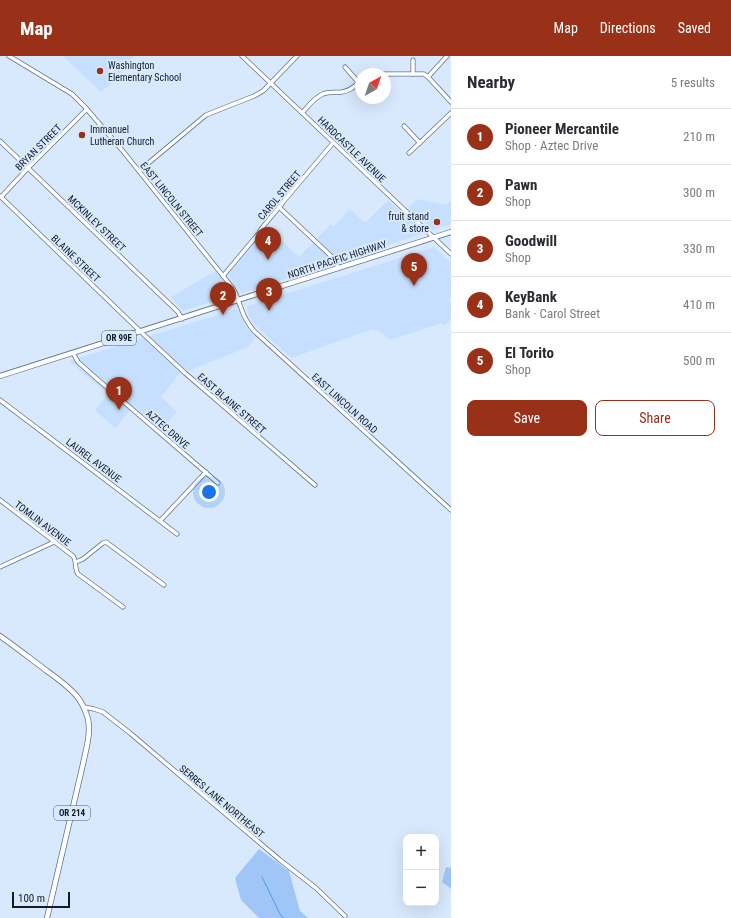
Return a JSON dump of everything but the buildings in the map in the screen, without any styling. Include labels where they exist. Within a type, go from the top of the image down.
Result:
[{"type":"main road","name":"NORTH PACIFIC HIGHWAY","points":[[0,376],[451,232]]},
{"type":"main road","name":"OR 214","points":[[0,636],[73,692],[84,707],[87,716],[87,745],[47,918]]},
{"type":"street","name":"EAST LINCOLN STREET","points":[[9,56],[72,94],[87,109],[114,139],[236,292],[239,300]]},
{"type":"street","name":"HARDCASTLE AVENUE","points":[[242,56],[451,254]]},
{"type":"street","points":[[139,171],[206,115],[258,94],[265,89],[297,56]]},
{"type":"street","points":[[428,77],[447,56]]},
{"type":"street","points":[[413,60],[413,74]]},
{"type":"street","points":[[344,67],[355,77]]},
{"type":"street","points":[[391,74],[426,75],[451,102]]},
{"type":"street","points":[[302,113],[321,95],[331,92],[344,92],[355,86]]},
{"type":"street","name":"BRYAN STREET","points":[[0,197],[87,109]]},
{"type":"street","points":[[409,154],[451,113]]},
{"type":"street","points":[[404,126],[420,143]]},
{"type":"street","name":"MCKINLEY STREET","points":[[0,141],[178,312],[182,319]]},
{"type":"street","name":"CAROL STREET","points":[[223,276],[283,202],[334,143]]},
{"type":"street","name":"BLAINE STREET","points":[[0,197],[141,332]]},
{"type":"street","points":[[279,207],[333,259],[338,268]]},
{"type":"street","name":"EAST LINCOLN ROAD","points":[[239,300],[245,318],[250,326],[451,510]]},
{"type":"street","name":"EAST BLAINE STREET","points":[[141,332],[191,378],[315,485]]},
{"type":"street","name":"AZTEC DRIVE","points":[[73,353],[78,362],[218,483]]},
{"type":"street","name":"LAUREL AVENUE","points":[[0,400],[177,534]]},
{"type":"street","points":[[160,521],[206,472]]},
{"type":"street","name":"TOMLIN AVENUE","points":[[0,500],[73,556],[76,562],[76,570],[80,575],[123,608]]},
{"type":"street","points":[[0,567],[54,541]]},
{"type":"street","points":[[76,562],[83,559],[106,542],[164,585]]},
{"type":"street","name":"SERRES LANE NORTHEAST","points":[[84,707],[103,712],[280,860],[316,888],[345,916]]},
{"type":"shaded area","name":"Washington Elementary School","points":[[134,56],[109,86],[100,91],[64,57]]},
{"type":"shaded area","points":[[418,199],[446,205],[451,201],[451,224],[433,230],[408,208]]},
{"type":"shaded area","points":[[388,200],[424,233],[242,293],[228,275],[268,228],[299,257],[331,224],[334,226],[350,209],[365,223]]},
{"type":"shaded area","points":[[434,247],[451,263],[451,298],[448,301],[451,303],[451,319],[445,326],[442,323],[390,340],[382,333],[373,329],[291,358],[254,324],[249,317],[247,309],[248,306]]},
{"type":"shaded area","points":[[215,271],[228,286],[231,295],[183,311],[171,297]]},
{"type":"shaded area","points":[[237,309],[248,329],[256,337],[248,347],[188,371],[184,368],[161,397],[177,412],[161,429],[134,406],[115,428],[95,410],[108,394],[69,361]]},
{"type":"shaded area","points":[[259,849],[289,871],[300,911],[308,918],[259,918],[241,900],[235,878]]},
{"type":"shaded area","points":[[446,867],[451,868],[451,889],[442,882]]},
{"type":"waterway","points":[[262,877],[283,918]]},
{"type":"place","name":"Washington Elementary School","points":[[100,71]]},
{"type":"place","name":"Immanuel Lutheran Church","points":[[82,135]]},
{"type":"place","name":"fruit stand & store","points":[[437,222]]},
{"type":"place","name":"KeyBank","points":[[268,260]]},
{"type":"place","name":"El Torito","points":[[414,286]]},
{"type":"place","name":"Goodwill","points":[[269,311]]},
{"type":"place","name":"Pawn","points":[[223,315]]},
{"type":"place","name":"Pioneer Mercantile","points":[[119,410]]}]
